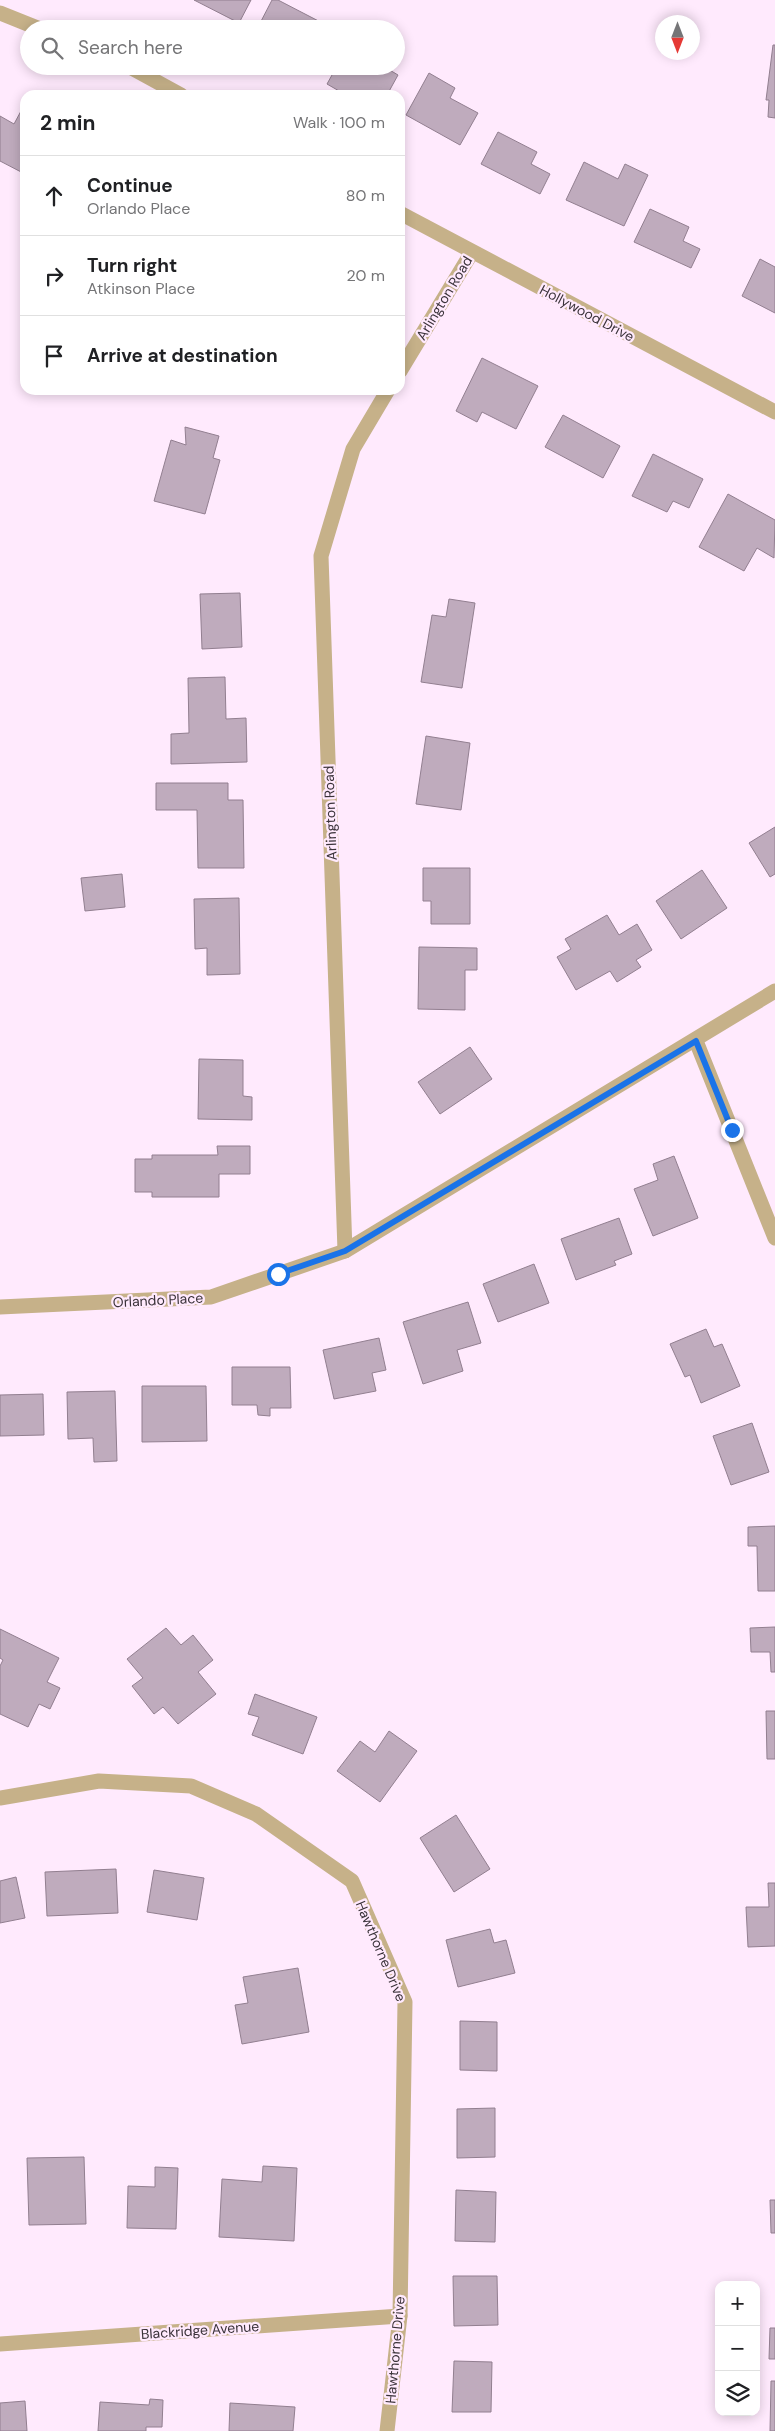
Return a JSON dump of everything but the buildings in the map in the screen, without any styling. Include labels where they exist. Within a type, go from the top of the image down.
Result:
[{"type":"street","points":[[0,13],[20,21]]},
{"type":"street","points":[[144,75],[172,90]]},
{"type":"street","name":"Hollywood Drive","points":[[405,216],[775,412]]},
{"type":"street","name":"Arlington Road","points":[[405,363],[472,252]]},
{"type":"street","name":"Arlington Road","points":[[345,1251],[321,556],[353,448],[385,395]]},
{"type":"street","name":"Orlando Place","points":[[0,1307],[211,1297],[345,1251],[696,1041],[775,990]]},
{"type":"street","points":[[696,1041],[775,1238]]},
{"type":"street","name":"Hawthorne Drive","points":[[0,1798],[99,1781],[191,1786],[256,1814],[352,1881],[405,2002],[400,2316],[387,2431]]},
{"type":"street","name":"Blackridge Avenue","points":[[0,2344],[400,2316]]},
{"type":"route","points":[[278,1274],[345,1251],[696,1041],[732,1130]]}]
